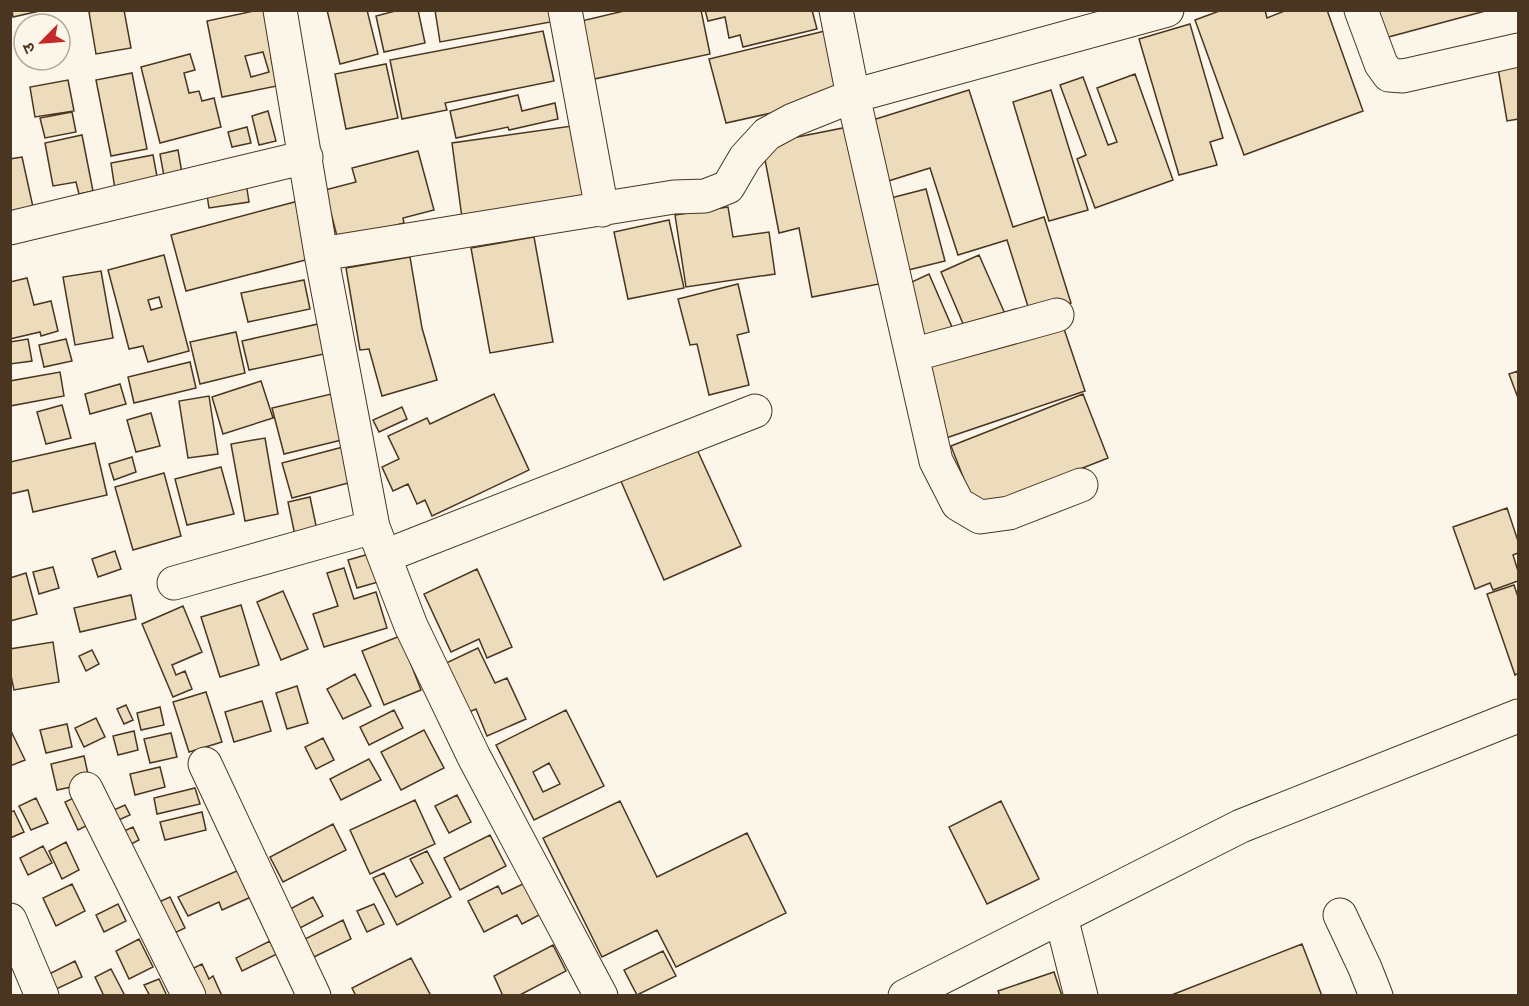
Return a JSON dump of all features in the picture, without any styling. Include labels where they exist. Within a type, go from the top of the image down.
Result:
[{"type":"street","points":[[280,10],[321,254],[379,542],[411,626],[474,758],[601,996]]},
{"type":"street","points":[[565,10],[602,210]]},
{"type":"street","points":[[836,10],[853,96],[936,461],[958,504],[980,517],[1009,513],[1081,485]]},
{"type":"street","points":[[321,254],[674,197],[705,196],[728,187],[745,158],[767,134],[793,120],[853,96],[1122,16],[1167,10]]},
{"type":"street","points":[[1361,10],[1381,64],[1389,75],[1403,76],[1518,50]]},
{"type":"street","points":[[10,228],[306,157]]},
{"type":"street","points":[[912,355],[1057,315]]},
{"type":"street","points":[[174,583],[379,542],[755,411]]},
{"type":"street","points":[[905,996],[1241,826],[1518,716]]},
{"type":"street","points":[[205,764],[314,996]]},
{"type":"street","points":[[86,789],[189,996]]},
{"type":"street","points":[[1340,915],[1376,996]]},
{"type":"street","points":[[1061,916],[1081,996]]},
{"type":"street","points":[[10,920],[42,996]]},
{"type":"building","points":[[12,10],[44,10],[35,12],[12,12]]},
{"type":"building","points":[[124,10],[131,48],[96,54],[89,12]]},
{"type":"building","points":[[258,10],[275,10],[283,55],[271,57],[277,86],[222,97],[207,21]],"holes":[[[263,52],[269,72],[251,77],[245,56]]]},
{"type":"building","points":[[327,10],[367,10],[378,54],[340,64]]},
{"type":"building","points":[[399,10],[418,10],[425,43],[384,52],[376,16]]},
{"type":"building","points":[[435,10],[554,10],[556,21],[440,42]]},
{"type":"building","points":[[628,10],[701,10],[710,54],[585,81],[573,23]]},
{"type":"building","points":[[705,10],[812,10],[817,29],[743,47],[740,35],[729,38],[725,17],[708,21]]},
{"type":"building","points":[[1222,10],[1265,10],[1267,18],[1287,10],[1327,10],[1363,111],[1244,155],[1195,20]]},
{"type":"building","points":[[1372,10],[1489,10],[1381,39]]},
{"type":"building","points":[[1190,24],[1223,138],[1210,142],[1217,165],[1179,175],[1139,39]]},
{"type":"building","points":[[829,30],[844,97],[726,123],[709,59]]},
{"type":"building","points":[[543,31],[554,81],[445,103],[447,110],[402,119],[390,60]]},
{"type":"building","points":[[190,54],[195,70],[184,73],[189,93],[199,91],[202,101],[214,98],[221,127],[160,143],[141,67]]},
{"type":"building","points":[[1518,58],[1518,119],[1507,121],[1497,62]]},
{"type":"building","points":[[386,64],[398,118],[346,129],[335,74]]},
{"type":"building","points":[[132,73],[147,149],[111,156],[96,80]]},
{"type":"building","points":[[1135,74],[1173,180],[1095,208],[1077,159],[1086,155],[1060,85],[1083,77],[1108,145],[1117,142],[1097,88]]},
{"type":"building","points":[[68,80],[74,111],[35,117],[30,87]]},
{"type":"building","points":[[969,90],[1013,227],[1044,217],[1071,303],[1031,316],[1007,240],[958,255],[930,168],[882,183],[863,123]]},
{"type":"building","points":[[1051,90],[1088,210],[1049,221],[1013,102]]},
{"type":"building","points":[[518,95],[522,111],[555,103],[558,119],[509,130],[508,127],[456,138],[450,111]]},
{"type":"building","points":[[268,111],[276,141],[259,145],[252,116]]},
{"type":"building","points":[[72,112],[76,132],[45,138],[40,118]]},
{"type":"building","points":[[579,125],[590,200],[462,218],[452,143]]},
{"type":"building","points":[[247,127],[251,143],[232,147],[228,132]]},
{"type":"building","points":[[848,127],[879,284],[812,297],[799,228],[779,233],[762,144]]},
{"type":"building","points":[[82,135],[93,191],[79,194],[76,182],[53,186],[45,143]]},
{"type":"building","points":[[178,150],[183,179],[165,182],[160,154]]},
{"type":"building","points":[[418,151],[434,210],[403,218],[404,223],[338,240],[325,190],[356,182],[352,168]]},
{"type":"building","points":[[153,155],[159,187],[116,196],[111,163]]},
{"type":"building","points":[[22,157],[33,207],[10,212],[10,159]]},
{"type":"building","points":[[245,176],[249,202],[209,208],[205,182]]},
{"type":"building","points":[[926,189],[945,261],[896,273],[879,201]]},
{"type":"building","points":[[302,200],[317,257],[186,291],[171,235]]},
{"type":"building","points":[[728,207],[733,237],[769,232],[775,274],[686,287],[675,215]]},
{"type":"building","points":[[669,220],[684,288],[628,299],[614,232]]},
{"type":"building","points":[[534,237],[553,342],[490,353],[471,248]]},
{"type":"building","points":[[164,255],[189,351],[148,362],[143,346],[129,349],[108,270]],"holes":[[[159,297],[162,307],[151,310],[148,300]]]},
{"type":"building","points":[[979,255],[1006,316],[967,333],[941,272]]},
{"type":"building","points":[[410,257],[422,328],[437,380],[382,396],[369,349],[360,350],[346,268]]},
{"type":"building","points":[[101,271],[113,338],[75,345],[63,277]]},
{"type":"building","points":[[929,274],[955,334],[927,347],[901,287]]},
{"type":"building","points":[[27,278],[34,305],[51,301],[58,331],[41,336],[40,332],[10,339],[10,282]]},
{"type":"building","points":[[304,280],[310,309],[248,322],[241,293]]},
{"type":"building","points":[[738,284],[749,332],[737,335],[749,385],[709,395],[697,344],[690,345],[678,299]]},
{"type":"building","points":[[1060,317],[1085,391],[946,438],[921,364]]},
{"type":"building","points":[[318,324],[324,354],[249,370],[242,341]]},
{"type":"building","points":[[236,332],[245,373],[200,384],[190,342]]},
{"type":"building","points":[[28,339],[32,361],[10,364],[10,342]]},
{"type":"building","points":[[66,339],[72,361],[44,367],[39,345]]},
{"type":"building","points":[[190,362],[196,388],[134,403],[128,377]]},
{"type":"building","points":[[1518,371],[1518,398],[1509,374]]},
{"type":"building","points":[[60,372],[64,396],[10,406],[10,381]]},
{"type":"building","points":[[261,381],[273,418],[223,434],[212,397]]},
{"type":"building","points":[[120,384],[126,404],[90,414],[85,394]]},
{"type":"building","points":[[331,394],[354,437],[284,454],[272,408]]},
{"type":"building","points":[[494,394],[529,470],[432,516],[425,500],[417,504],[408,484],[393,491],[382,467],[399,459],[388,436],[427,418],[430,424]]},
{"type":"building","points":[[1083,394],[1108,458],[976,510],[951,446]]},
{"type":"building","points":[[209,396],[218,454],[188,458],[179,401]]},
{"type":"building","points":[[62,405],[71,438],[46,444],[37,412]]},
{"type":"building","points":[[402,407],[407,419],[379,432],[373,420]]},
{"type":"building","points":[[151,413],[160,446],[136,452],[127,420]]},
{"type":"building","points":[[265,438],[278,514],[245,521],[231,444]]},
{"type":"building","points":[[95,443],[107,495],[33,512],[28,490],[10,494],[10,462]]},
{"type":"building","points":[[695,445],[741,546],[664,580],[620,479]]},
{"type":"building","points":[[343,447],[352,482],[292,498],[282,463]]},
{"type":"building","points":[[132,457],[136,472],[114,480],[109,464]]},
{"type":"building","points":[[221,467],[234,514],[187,525],[175,479]]},
{"type":"building","points":[[164,473],[181,536],[133,550],[115,487]]},
{"type":"building","points":[[310,497],[318,535],[296,540],[288,502]]},
{"type":"building","points":[[1507,508],[1518,541],[1518,553],[1513,555],[1518,571],[1518,581],[1493,590],[1490,583],[1475,589],[1453,527]]},
{"type":"building","points":[[115,551],[121,569],[98,577],[92,559]]},
{"type":"building","points":[[369,554],[378,582],[357,588],[348,560]]},
{"type":"building","points":[[53,567],[59,588],[39,594],[33,572]]},
{"type":"building","points":[[344,568],[354,599],[376,592],[387,628],[324,647],[313,614],[338,606],[327,573]]},
{"type":"building","points":[[477,569],[512,647],[487,658],[479,639],[451,652],[424,594]]},
{"type":"building","points":[[26,573],[37,614],[10,621],[10,578]]},
{"type":"building","points":[[1514,585],[1518,597],[1518,673],[1515,675],[1487,594]]},
{"type":"building","points":[[283,591],[308,649],[281,660],[257,602]]},
{"type":"building","points":[[131,595],[136,619],[80,632],[74,608]]},
{"type":"building","points":[[241,605],[259,665],[220,677],[201,617]]},
{"type":"building","points":[[183,606],[202,652],[172,665],[176,675],[185,671],[192,689],[173,697],[142,624]]},
{"type":"building","points":[[400,636],[421,690],[384,705],[362,651]]},
{"type":"building","points":[[53,642],[59,682],[14,690],[10,671],[10,649]]},
{"type":"building","points":[[478,648],[495,683],[507,678],[526,719],[487,736],[476,709],[467,713],[444,664]]},
{"type":"building","points":[[92,650],[99,664],[86,671],[79,656]]},
{"type":"building","points":[[355,674],[371,706],[343,719],[327,689]]},
{"type":"building","points":[[297,686],[308,723],[287,729],[276,693]]},
{"type":"building","points":[[206,692],[222,742],[189,752],[173,702]]},
{"type":"building","points":[[262,701],[271,731],[234,742],[225,712]]},
{"type":"building","points":[[126,705],[133,720],[124,724],[117,709]]},
{"type":"building","points":[[160,707],[164,725],[141,730],[137,713]]},
{"type":"building","points":[[394,710],[403,728],[369,745],[360,727]]},
{"type":"building","points":[[566,710],[604,786],[534,820],[496,745]],"holes":[[[549,763],[560,784],[543,792],[533,772]]]},
{"type":"building","points":[[96,718],[105,737],[84,747],[75,728]]},
{"type":"building","points":[[67,724],[72,747],[46,753],[40,730]]},
{"type":"building","points":[[10,729],[25,760],[10,766]]},
{"type":"building","points":[[424,730],[444,768],[401,790],[381,752]]},
{"type":"building","points":[[134,731],[138,750],[118,755],[113,736]]},
{"type":"building","points":[[171,733],[177,757],[150,763],[144,739]]},
{"type":"building","points":[[323,738],[334,760],[316,769],[305,747]]},
{"type":"building","points":[[84,756],[90,783],[57,790],[51,764]]},
{"type":"building","points":[[369,759],[381,780],[341,800],[330,779]]},
{"type":"building","points":[[160,767],[165,787],[135,795],[130,774]]},
{"type":"building","points":[[195,788],[200,804],[157,814],[154,798]]},
{"type":"building","points":[[82,794],[96,821],[78,830],[65,802]]},
{"type":"building","points":[[457,795],[471,822],[449,833],[435,806]]},
{"type":"building","points":[[36,798],[48,823],[31,830],[19,806]]},
{"type":"building","points":[[415,800],[435,844],[370,874],[350,830]]},
{"type":"building","points":[[620,801],[657,877],[747,833],[786,913],[676,967],[657,930],[602,957],[543,838]]},
{"type":"building","points":[[1001,801],[1039,879],[987,904],[949,827]]},
{"type":"building","points":[[125,805],[130,815],[112,823],[107,813]]},
{"type":"building","points":[[14,811],[24,832],[10,838],[10,812]]},
{"type":"building","points":[[202,812],[206,830],[165,840],[160,822]]},
{"type":"building","points":[[333,824],[346,850],[283,882],[270,857]]},
{"type":"building","points":[[133,827],[139,840],[122,849],[115,835]]},
{"type":"building","points":[[490,835],[506,866],[460,890],[444,858]]},
{"type":"building","points":[[66,842],[79,870],[62,879],[49,851]]},
{"type":"building","points":[[43,846],[52,863],[28,875],[20,858]]},
{"type":"building","points":[[427,851],[451,897],[397,925],[373,878],[384,873],[396,897],[423,883],[410,859]]},
{"type":"building","points":[[239,870],[251,897],[222,910],[219,902],[188,916],[178,897]]},
{"type":"building","points":[[525,883],[541,914],[522,924],[517,915],[484,932],[468,901],[498,886],[502,894]]},
{"type":"building","points":[[72,884],[85,911],[56,926],[43,898]]},
{"type":"building","points":[[170,897],[185,928],[166,937],[150,906]]},
{"type":"building","points":[[313,897],[323,916],[300,928],[290,909]]},
{"type":"building","points":[[118,904],[126,921],[104,932],[96,915]]},
{"type":"building","points":[[374,904],[384,924],[367,932],[357,911]]},
{"type":"building","points":[[343,920],[351,939],[314,957],[305,939]]},
{"type":"building","points":[[139,939],[153,967],[129,979],[116,951]]},
{"type":"building","points":[[270,941],[277,954],[242,971],[236,958]]},
{"type":"building","points":[[1302,944],[1322,996],[1169,996]]},
{"type":"building","points":[[553,945],[566,971],[518,996],[503,996],[494,976]]},
{"type":"building","points":[[663,951],[676,976],[637,995],[624,970]]},
{"type":"building","points":[[411,958],[431,996],[356,996],[352,988]]},
{"type":"building","points":[[75,961],[82,977],[52,991],[45,976]]},
{"type":"building","points":[[202,964],[209,979],[213,976],[222,996],[192,996],[181,974]]},
{"type":"building","points":[[111,969],[124,994],[120,996],[104,996],[95,977]]},
{"type":"building","points":[[1054,972],[1062,996],[1000,996],[998,991]]},
{"type":"building","points":[[159,979],[167,996],[150,996],[144,985]]}]
